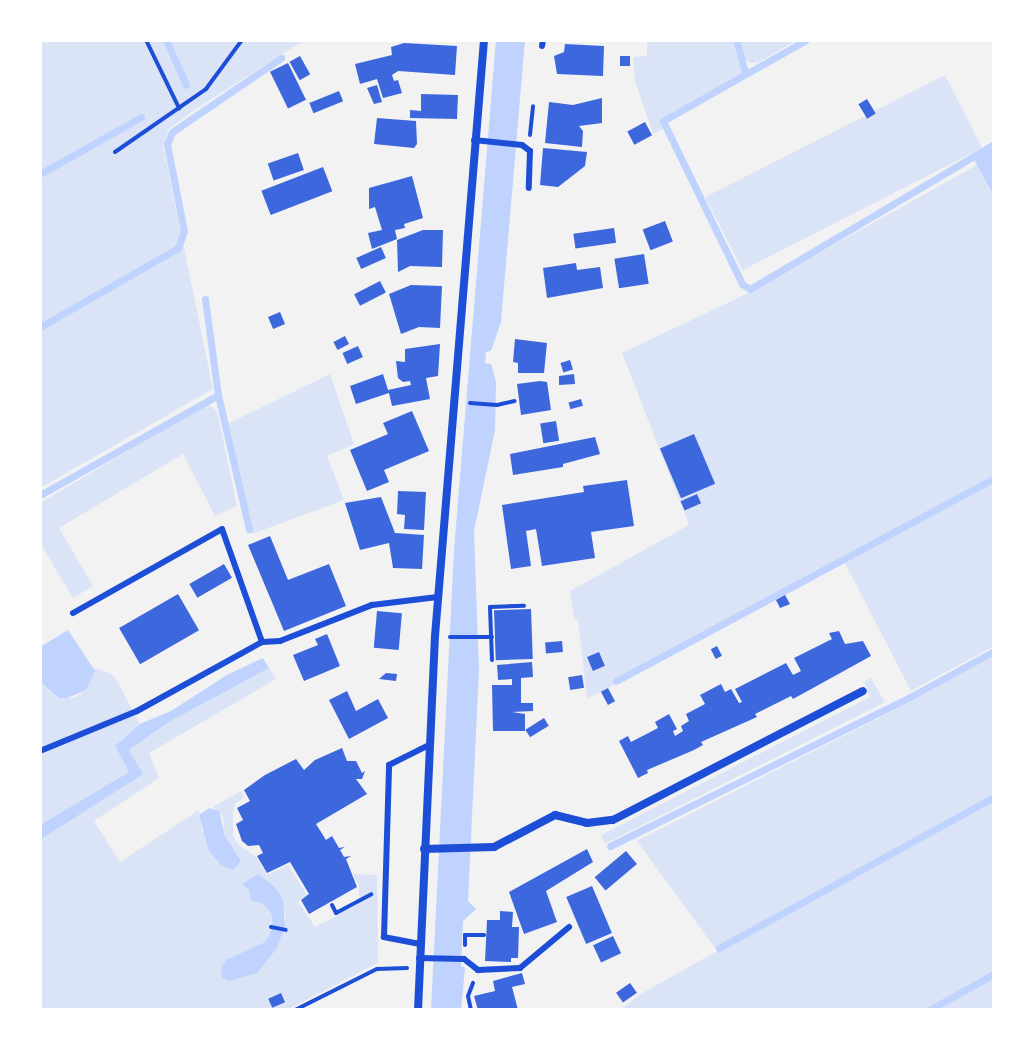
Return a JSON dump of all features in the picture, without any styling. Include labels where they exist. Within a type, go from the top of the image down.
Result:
[{"type":"street","points":[[418,1010],[424,958],[420,944],[438,597],[484,40]]},
{"type":"street","points":[[427,849],[494,847],[555,815],[587,823],[613,820],[863,691]]},
{"type":"lane","points":[[474,140],[522,145],[530,151],[529,188]]},
{"type":"lane","points":[[73,613],[222,529],[262,642]]},
{"type":"lane","points":[[40,751],[137,711],[262,642],[280,641],[372,605],[438,597]]},
{"type":"lane","points":[[420,944],[384,937],[389,765],[429,745]]},
{"type":"lane","points":[[424,958],[464,959],[478,970],[520,968],[569,927]]},
{"type":"path","points":[[146,40],[179,108]]},
{"type":"path","points":[[115,152],[206,89],[242,40]]},
{"type":"path","points":[[522,145],[530,139],[533,106]]},
{"type":"path","points":[[464,403],[497,405],[515,401]]},
{"type":"path","points":[[492,660],[490,607],[524,606]]},
{"type":"path","points":[[448,637],[492,637]]},
{"type":"path","points":[[332,905],[336,913],[375,892],[385,892]]},
{"type":"path","points":[[271,927],[286,930]]},
{"type":"path","points":[[464,959],[465,935],[484,935]]},
{"type":"path","points":[[295,1010],[377,969],[408,968],[424,958]]},
{"type":"path","points":[[471,1010],[468,996],[478,970]]},
{"type":"shaded area","points":[[40,40],[305,40],[197,108],[169,129],[163,145],[213,389],[40,488]]},
{"type":"shaded area","points":[[647,40],[733,40],[743,74],[661,119],[664,128],[653,134],[635,81],[633,57],[647,56]]},
{"type":"shaded area","points":[[739,40],[797,40],[759,62],[750,63],[743,57]]},
{"type":"shaded area","points":[[945,75],[982,148],[743,270],[705,197]]},
{"type":"shaded area","points":[[977,165],[994,196],[994,646],[911,691],[845,563],[587,699],[578,619],[574,619],[570,591],[689,525],[622,353],[742,296]]},
{"type":"shaded area","points":[[330,374],[354,444],[327,456],[344,500],[252,534],[227,424]]},
{"type":"shaded area","points":[[207,404],[217,411],[237,506],[215,516],[183,454],[59,528],[93,586],[73,598],[40,543],[40,503]]},
{"type":"shaded area","points":[[994,655],[994,1010],[620,1010],[641,994],[717,951],[637,841],[914,700]]},
{"type":"shaded area","points":[[94,668],[110,673],[116,679],[140,724],[115,746],[129,772],[40,825],[40,682],[50,692],[67,698],[76,697],[86,690]]},
{"type":"shaded area","points":[[269,668],[276,679],[149,753],[159,778],[94,821],[120,862],[199,810],[202,831],[241,861],[225,836],[223,817],[213,807],[241,791],[245,797],[235,804],[233,836],[239,845],[256,857],[267,875],[288,865],[307,895],[298,901],[315,927],[359,904],[359,886],[353,874],[377,875],[378,963],[287,1010],[40,1010],[40,840],[142,774],[129,750],[169,722]],"holes":[[[242,884],[285,912],[285,926],[276,948],[239,955],[265,942],[273,928],[271,913],[263,904],[250,900],[249,890]]]},
{"type":"shaded area","points":[[871,678],[885,702],[605,844],[601,835],[870,697],[864,682]]},
{"type":"water","points":[[496,40],[525,40],[501,322],[491,351],[486,352],[485,363],[491,364],[496,382],[495,430],[474,531],[479,670],[468,901],[476,909],[463,921],[461,966],[465,968],[461,1010],[431,1010],[454,550]]},
{"type":"water","points":[[991,146],[994,152],[994,196],[972,156]]},
{"type":"water","points":[[68,630],[95,671],[86,690],[59,698],[40,682],[40,647]]},
{"type":"water","points":[[263,658],[269,668],[169,722],[129,750],[143,774],[40,840],[40,825],[129,772],[115,746],[140,724],[171,711],[227,675]]},
{"type":"water","points":[[209,808],[219,811],[225,836],[241,861],[233,870],[221,865],[209,851],[199,815]]},
{"type":"water","points":[[258,874],[275,887],[283,900],[285,926],[277,948],[257,973],[229,981],[222,978],[221,968],[226,960],[265,942],[273,928],[271,913],[263,904],[250,900],[249,890],[242,884]]},
{"type":"building","points":[[404,43],[457,46],[455,75],[398,71],[392,75],[394,81],[398,80],[402,93],[383,98],[377,79],[360,84],[355,64],[392,55],[391,47]]},
{"type":"building","points":[[565,44],[604,46],[603,76],[557,74],[554,56],[564,52]]},
{"type":"building","points":[[300,56],[310,74],[300,80],[290,62]]},
{"type":"building","points":[[620,56],[630,56],[630,66],[620,66]]},
{"type":"building","points":[[288,63],[306,100],[288,109],[270,72]]},
{"type":"building","points":[[377,85],[382,102],[374,104],[367,88]]},
{"type":"building","points":[[339,91],[343,101],[313,113],[309,103]]},
{"type":"building","points":[[421,94],[458,95],[457,119],[410,118],[410,110],[421,111]]},
{"type":"building","points":[[602,98],[602,123],[579,126],[583,131],[582,147],[545,143],[549,102],[573,105]]},
{"type":"building","points":[[867,99],[876,114],[867,119],[858,104]]},
{"type":"building","points":[[377,118],[416,121],[417,144],[414,148],[374,144]]},
{"type":"building","points":[[645,122],[652,135],[634,145],[627,131]]},
{"type":"building","points":[[543,148],[587,152],[585,166],[558,187],[540,185]]},
{"type":"building","points":[[298,153],[304,170],[274,180],[268,163]]},
{"type":"building","points":[[323,167],[332,191],[271,215],[261,191]]},
{"type":"building","points":[[412,176],[423,218],[404,224],[405,228],[395,230],[397,239],[372,249],[368,233],[382,230],[375,207],[369,209],[369,188]]},
{"type":"building","points":[[665,221],[673,242],[650,250],[643,230]]},
{"type":"building","points":[[614,228],[616,243],[575,249],[573,234]]},
{"type":"building","points":[[423,230],[443,230],[442,267],[410,266],[398,272],[397,240]]},
{"type":"building","points":[[381,247],[386,258],[361,269],[356,258]]},
{"type":"building","points":[[644,254],[649,284],[619,288],[614,259]]},
{"type":"building","points":[[576,263],[577,270],[600,267],[603,288],[547,298],[543,268]]},
{"type":"building","points":[[380,281],[386,293],[360,306],[354,294]]},
{"type":"building","points":[[411,285],[442,286],[440,328],[419,327],[401,334],[389,294]]},
{"type":"building","points":[[280,312],[285,324],[273,329],[268,317]]},
{"type":"building","points":[[345,336],[349,344],[338,350],[333,342]]},
{"type":"building","points":[[515,339],[547,343],[544,373],[518,373],[518,363],[513,362]]},
{"type":"building","points":[[440,344],[438,376],[426,378],[430,399],[392,406],[389,393],[356,404],[350,386],[383,374],[388,390],[411,385],[410,381],[403,382],[398,378],[396,361],[405,362],[405,349]]},
{"type":"building","points":[[358,346],[363,357],[347,364],[342,353]]},
{"type":"building","points":[[570,360],[573,370],[563,372],[560,363]]},
{"type":"building","points":[[574,374],[575,384],[559,385],[559,376]]},
{"type":"building","points":[[547,382],[551,410],[521,415],[517,384]]},
{"type":"building","points":[[581,399],[583,406],[570,409],[569,403]]},
{"type":"building","points":[[412,411],[429,451],[384,470],[389,482],[367,491],[350,450],[388,434],[383,423]]},
{"type":"building","points":[[556,421],[559,441],[543,443],[540,424]]},
{"type":"building","points":[[694,434],[715,484],[681,498],[660,448]]},
{"type":"building","points":[[595,437],[600,454],[563,464],[563,467],[513,475],[510,454]]},
{"type":"building","points":[[627,480],[634,526],[591,532],[595,558],[542,566],[536,529],[526,531],[531,566],[511,569],[502,505],[584,492],[583,486]]},
{"type":"building","points":[[398,491],[426,492],[424,530],[404,529],[405,515],[397,514]]},
{"type":"building","points":[[697,494],[701,503],[685,510],[681,501]]},
{"type":"building","points":[[381,497],[395,533],[424,535],[422,569],[393,568],[389,543],[360,550],[345,503]]},
{"type":"building","points":[[270,536],[288,580],[329,564],[346,606],[284,631],[248,545]]},
{"type":"building","points":[[224,564],[232,578],[197,598],[189,584]]},
{"type":"building","points":[[178,594],[199,630],[140,664],[119,628]]},
{"type":"building","points":[[785,595],[790,604],[780,608],[776,600]]},
{"type":"building","points":[[531,609],[533,659],[496,660],[494,610]]},
{"type":"building","points":[[377,611],[402,613],[399,650],[374,648]]},
{"type":"building","points":[[839,631],[845,644],[863,641],[871,656],[793,699],[791,696],[755,714],[757,717],[701,742],[703,745],[694,750],[647,770],[648,773],[638,778],[619,741],[628,736],[631,742],[658,728],[655,722],[669,714],[677,729],[673,731],[675,736],[683,731],[681,726],[689,721],[686,714],[705,704],[700,695],[721,684],[725,692],[731,689],[739,703],[742,702],[735,689],[786,663],[793,675],[801,671],[794,658],[832,639],[829,633]]},
{"type":"building","points":[[327,634],[340,666],[304,681],[293,655],[318,645],[315,639]]},
{"type":"building","points":[[562,641],[563,652],[546,653],[545,642]]},
{"type":"building","points":[[717,646],[722,656],[716,659],[711,649]]},
{"type":"building","points":[[599,652],[605,666],[593,671],[587,657]]},
{"type":"building","points":[[532,662],[533,677],[521,678],[521,703],[533,703],[533,711],[512,712],[525,714],[525,731],[493,731],[492,685],[512,685],[512,679],[498,680],[497,665]]},
{"type":"building","points":[[386,673],[397,674],[396,681],[379,679]]},
{"type":"building","points":[[582,675],[584,688],[570,690],[568,677]]},
{"type":"building","points":[[608,688],[615,701],[608,705],[601,692]]},
{"type":"building","points":[[347,691],[356,711],[378,699],[388,718],[349,739],[329,700]]},
{"type":"building","points":[[544,718],[549,726],[530,737],[525,730]]},
{"type":"building","points":[[342,748],[347,761],[356,761],[362,773],[365,771],[362,779],[356,779],[367,794],[316,824],[326,840],[332,836],[339,848],[345,847],[340,850],[344,857],[351,856],[346,859],[357,887],[309,914],[301,900],[309,894],[290,862],[267,873],[257,856],[263,853],[259,845],[248,846],[242,841],[236,824],[243,820],[237,808],[250,801],[244,790],[265,775],[296,759],[304,770],[315,760]]},
{"type":"building","points":[[587,849],[593,862],[546,891],[557,922],[524,934],[509,892]]},
{"type":"building","points":[[626,851],[637,864],[606,890],[595,877]]},
{"type":"building","points":[[592,886],[612,933],[586,944],[566,897]]},
{"type":"building","points":[[500,911],[513,912],[512,927],[519,927],[518,958],[511,958],[511,962],[485,961],[487,920],[500,920]]},
{"type":"building","points":[[613,936],[621,953],[601,963],[593,945]]},
{"type":"building","points":[[522,973],[525,984],[512,987],[518,1010],[478,1010],[474,996],[495,991],[493,981]]},
{"type":"building","points":[[630,983],[637,993],[623,1003],[616,993]]},
{"type":"building","points":[[281,993],[285,1002],[272,1008],[268,999]]},
{"type":"waterway","points":[[166,40],[186,85]]},
{"type":"waterway","points":[[736,40],[746,74]]},
{"type":"waterway","points":[[806,40],[663,121],[742,284],[750,289],[994,144]]},
{"type":"waterway","points":[[40,327],[178,248],[184,231],[167,144],[172,132],[281,58]]},
{"type":"waterway","points":[[40,174],[141,117]]},
{"type":"waterway","points":[[40,495],[218,395],[205,299]]},
{"type":"waterway","points":[[218,395],[249,529]]},
{"type":"waterway","points":[[616,681],[994,478]]},
{"type":"waterway","points":[[610,846],[912,696],[994,651]]},
{"type":"waterway","points":[[719,948],[994,797]]},
{"type":"waterway","points":[[929,1010],[994,974]]}]
